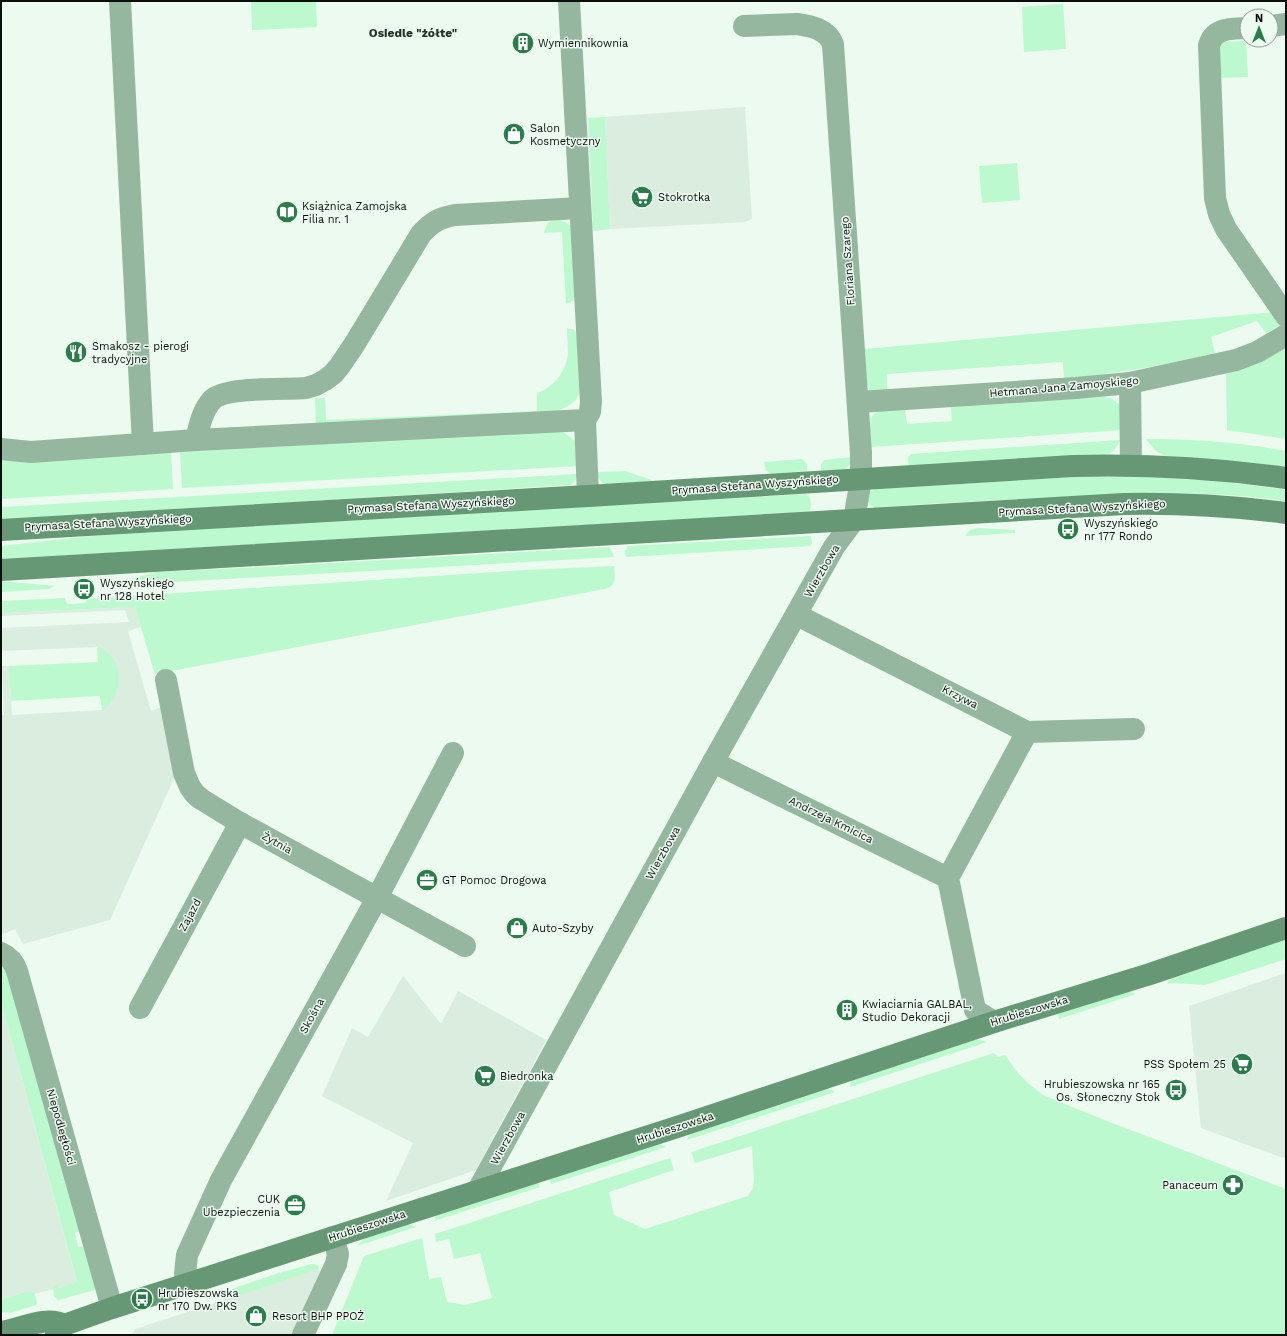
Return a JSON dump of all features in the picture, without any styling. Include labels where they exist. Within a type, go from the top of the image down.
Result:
[{"type":"main road","name":"Prymasa Stefana Wyszyńskiego","points":[[1,530],[1073,466],[1131,465],[1223,470],[1286,478]]},
{"type":"main road","name":"Prymasa Stefana Wyszyńskiego","points":[[1,570],[1142,503],[1215,505],[1286,513]]},
{"type":"main road","name":"Hrubieszowska","points":[[1,1334],[48,1321],[60,1323],[60,1330],[112,1308],[188,1283],[674,1128],[994,1022],[1150,974],[1286,928]]},
{"type":"street","points":[[120,1],[143,444]]},
{"type":"street","points":[[569,1],[591,402],[590,412],[585,420],[588,496]]},
{"type":"street","name":"Floriana Szarego","points":[[744,26],[805,25],[820,30],[831,39],[833,44],[858,402],[861,479]]},
{"type":"street","points":[[1239,29],[1217,32],[1210,40],[1209,46],[1215,198],[1219,214],[1226,229],[1286,316]]},
{"type":"street","points":[[196,440],[207,407],[212,399],[219,395],[233,391],[306,388],[316,385],[333,374],[354,345],[421,234],[437,220],[455,215],[580,208]]},
{"type":"street","name":"Hetmana Jana Zamoyskiego","points":[[858,402],[1076,388],[1130,383],[1236,360],[1257,352],[1286,335]]},
{"type":"street","points":[[1130,383],[1131,465]]},
{"type":"street","points":[[1,450],[31,452],[196,440],[585,420]]},
{"type":"street","points":[[854,520],[861,479]]},
{"type":"street","name":"Wierzbowa","points":[[478,1190],[713,762],[834,547],[854,520]]},
{"type":"street","name":"Krzywa","points":[[797,614],[1027,732],[1134,729]]},
{"type":"street","name":"Żytnia","points":[[166,680],[184,773],[195,794],[240,823],[465,946]]},
{"type":"street","points":[[994,1022],[975,1010],[948,878],[1027,732]]},
{"type":"street","name":"Skośna","points":[[188,1283],[185,1274],[187,1255],[222,1180],[377,898],[453,753]]},
{"type":"street","name":"Andrzeja Kmicica","points":[[713,762],[948,878]]},
{"type":"street","name":"Zajazd","points":[[140,1008],[240,823]]},
{"type":"street","name":"Niepodległości","points":[[1,953],[9,957],[14,963],[17,971],[112,1308]]},
{"type":"street","points":[[303,1335],[336,1264],[338,1254],[333,1237]]},
{"type":"shaded area","points":[[745,107],[752,219],[745,222],[610,229],[605,117]]},
{"type":"shaded area","points":[[135,607],[165,706],[175,776],[110,920],[23,944],[15,929],[1,935],[1,715],[4,715],[2,666],[9,666],[12,715],[102,710],[111,703],[117,691],[119,678],[114,662],[108,654],[97,647],[1,651],[1,628],[129,622],[125,610],[1,616],[1,613]],"holes":[[[141,627],[164,706],[151,711],[128,631]]]},
{"type":"shaded area","name":"PSS Społem 25","points":[[1286,973],[1286,1159],[1201,1128],[1189,1006]]},
{"type":"shaded area","points":[[403,976],[441,1024],[458,991],[546,1040],[476,1170],[386,1201],[413,1143],[322,1096],[352,1028],[368,1037]]},
{"type":"shaded area","points":[[1,1001],[77,1283],[34,1294],[26,1292],[1,1299]]},
{"type":"shaded area","points":[[319,1269],[322,1279],[294,1335],[132,1335],[135,1329]]},
{"type":"green space","points":[[251,1],[316,1],[317,27],[252,30]]},
{"type":"green space","points":[[1063,4],[1066,49],[1024,52],[1022,7]]},
{"type":"green space","points":[[1239,41],[1239,48],[1246,48],[1248,77],[1216,78],[1220,44],[1224,42]]},
{"type":"green space","points":[[605,117],[610,229],[593,231],[588,118]]},
{"type":"green space","points":[[1017,163],[1020,200],[982,203],[979,166]]},
{"type":"green space","points":[[551,221],[563,221],[573,229],[575,295],[573,301],[566,304],[562,232],[544,233],[547,224]]},
{"type":"green space","points":[[1274,312],[1281,325],[1266,333],[1257,321],[1211,337],[1215,353],[1121,372],[1064,379],[1063,362],[887,374],[887,392],[870,391],[867,385],[865,349]]},
{"type":"green space","points":[[567,328],[574,330],[577,334],[580,392],[576,399],[567,407],[555,412],[316,426],[315,398],[325,398],[326,420],[537,411],[537,393],[554,383],[565,366],[568,353]]},
{"type":"green space","points":[[1286,347],[1286,439],[1227,430],[1226,371]]},
{"type":"green space","points":[[1104,397],[1111,398],[1120,405],[1122,430],[871,447],[871,419],[873,414],[884,410],[905,409],[907,424],[952,421],[951,406]]},
{"type":"green space","points":[[560,431],[575,441],[578,466],[182,488],[180,452]]},
{"type":"green space","points":[[1146,439],[1251,445],[1286,451],[1286,469],[1164,456],[1156,451]]},
{"type":"green space","points":[[1120,440],[1118,445],[1110,453],[1105,455],[909,466],[908,457],[911,454]]},
{"type":"green space","points":[[171,452],[173,489],[1,499],[1,459]]},
{"type":"green space","points":[[853,457],[849,466],[845,469],[836,471],[821,471],[821,464],[824,460]]},
{"type":"green space","points":[[802,459],[807,464],[807,471],[771,474],[766,470],[764,462]]},
{"type":"green space","points":[[625,471],[652,480],[652,482],[608,485],[600,481],[597,472]]},
{"type":"green space","points":[[577,474],[577,478],[571,485],[1,520],[1,507]]},
{"type":"green space","points":[[1085,476],[1186,479],[1261,486],[1286,490],[1286,501],[1256,497],[1195,494],[1105,495],[874,508],[869,504],[867,499],[870,492],[875,489]]},
{"type":"green space","points":[[807,494],[811,503],[809,512],[1,559],[1,546],[118,533]]},
{"type":"green space","points":[[1139,518],[1144,522],[1140,527],[1093,529],[1093,527]]},
{"type":"green space","points":[[978,528],[1015,530],[1015,533],[965,536],[970,530]]},
{"type":"green space","points":[[811,536],[812,543],[810,546],[626,557],[625,551],[628,546]]},
{"type":"green space","points":[[609,547],[614,557],[121,585],[116,583],[157,572]]},
{"type":"green space","points":[[614,566],[615,577],[612,586],[605,589],[155,674],[135,607],[1,613],[1,601],[65,598],[67,604],[69,604],[85,603],[87,599],[525,570]]},
{"type":"green space","points":[[1,581],[55,586],[49,589],[1,592]]},
{"type":"green space","points":[[97,647],[106,651],[113,658],[119,677],[115,696],[110,704],[102,710],[100,696],[11,701],[9,666],[98,662]]},
{"type":"green space","points":[[1286,939],[1286,959],[1205,985],[1167,984],[1172,977]]},
{"type":"green space","points":[[1,964],[8,971],[81,1231],[75,1233],[78,1247],[86,1246],[95,1284],[95,1290],[58,1300],[54,1296],[53,1289],[57,1284],[59,1288],[77,1282],[1,1001]]},
{"type":"green space","points":[[1121,992],[1136,994],[1059,1019],[1057,1013]]},
{"type":"green space","points":[[975,1039],[987,1042],[850,1087],[851,1080]]},
{"type":"green space","points":[[994,1053],[998,1057],[1005,1055],[1017,1072],[1043,1095],[1286,1189],[1286,1335],[332,1335],[364,1256],[422,1238],[429,1279],[441,1277],[447,1302],[465,1305],[492,1298],[480,1253],[454,1259],[449,1239],[436,1242],[435,1234],[670,1158],[674,1170],[609,1192],[614,1215],[645,1229],[748,1196],[753,1188],[754,1180],[752,1146],[695,1163],[691,1152]]},
{"type":"green space","points":[[825,1088],[835,1092],[687,1140],[692,1132]]},
{"type":"green space","points":[[659,1144],[666,1147],[551,1184],[549,1177]]},
{"type":"green space","points":[[538,1181],[540,1187],[434,1221],[436,1215]]},
{"type":"green space","points":[[408,1224],[416,1227],[357,1246],[365,1238]]},
{"type":"green space","points":[[312,1264],[318,1265],[319,1269],[229,1299],[228,1293],[231,1289]]},
{"type":"green space","points":[[31,1292],[35,1295],[36,1305],[10,1313],[1,1312],[1,1299]]},
{"type":"place","name":"Wymiennikownia","points":[[523,43]]},
{"type":"place","name":"Salon Kosmetyczny","points":[[514,134]]},
{"type":"place","name":"Stokrotka","points":[[642,197]]},
{"type":"place","name":"Książnica Zamojska Filia nr. 1","points":[[287,212]]},
{"type":"place","name":"Smakosz - pierogi tradycyjne","points":[[76,352]]},
{"type":"place","name":"Wyszyńskiego nr 177 Rondo","points":[[1068,529]]},
{"type":"place","name":"Wyszyńskiego nr 128 Hotel","points":[[84,589]]},
{"type":"place","name":"GT Pomoc Drogowa","points":[[427,880]]},
{"type":"place","name":"Auto-Szyby","points":[[517,928]]},
{"type":"place","name":"Kwiaciarnia GALBAL, Studio Dekoracji","points":[[847,1010]]},
{"type":"place","name":"PSS Społem 25","points":[[1242,1064]]},
{"type":"place","name":"Biedronka","points":[[485,1076]]},
{"type":"place","name":"Hrubieszowska nr 165 Os. Słoneczny Stok","points":[[1176,1090]]},
{"type":"place","name":"Panaceum","points":[[1233,1185]]},
{"type":"place","name":"CUK Ubezpieczenia","points":[[295,1205]]},
{"type":"place","name":"Hrubieszowska nr 170 Dw. PKS","points":[[142,1299]]},
{"type":"place","name":"Resort BHP PPOŻ","points":[[256,1316]]},
{"type":"district","name":"Osiedle \"żółte\"","points":[[413,33]]}]
